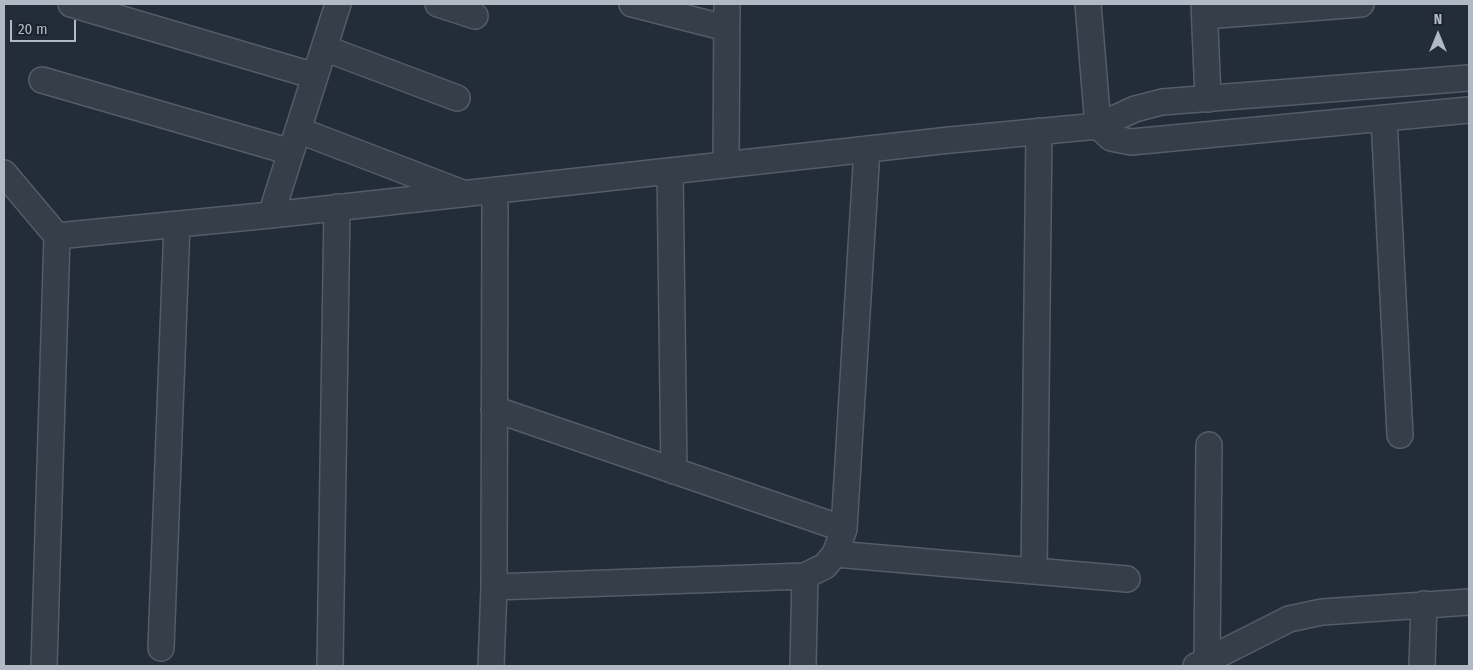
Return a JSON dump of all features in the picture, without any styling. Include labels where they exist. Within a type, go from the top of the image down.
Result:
[{"type":"street","points":[[71,4],[315,76]]},
{"type":"street","points":[[438,4],[475,16]]},
{"type":"street","points":[[632,4],[726,16],[726,165]]},
{"type":"street","points":[[1088,4],[1098,126],[1111,138],[1131,142],[1469,110]]},
{"type":"street","points":[[1208,99],[1205,10],[1361,4]]},
{"type":"street","points":[[270,215],[324,48],[334,5]]},
{"type":"street","points":[[324,48],[457,98]]},
{"type":"street","points":[[57,236],[1098,126],[1135,109],[1162,102],[1469,78]]},
{"type":"street","points":[[42,80],[294,141],[464,193]]},
{"type":"street","points":[[1384,118],[1400,436]]},
{"type":"street","points":[[1034,571],[1038,131]]},
{"type":"street","points":[[494,587],[805,576],[825,566],[835,554],[844,529],[867,149]]},
{"type":"street","points":[[670,171],[674,470]]},
{"type":"street","points":[[4,173],[57,236],[44,666]]},
{"type":"street","points":[[491,666],[494,587],[495,190]]},
{"type":"street","points":[[330,666],[337,207]]},
{"type":"street","points":[[162,648],[177,224]]},
{"type":"street","points":[[494,409],[844,529]]},
{"type":"street","points":[[1209,445],[1202,664],[1289,619],[1322,612],[1469,602]]},
{"type":"street","points":[[835,554],[1127,579]]},
{"type":"street","points":[[803,666],[805,576]]},
{"type":"street","points":[[1422,666],[1424,604]]}]
